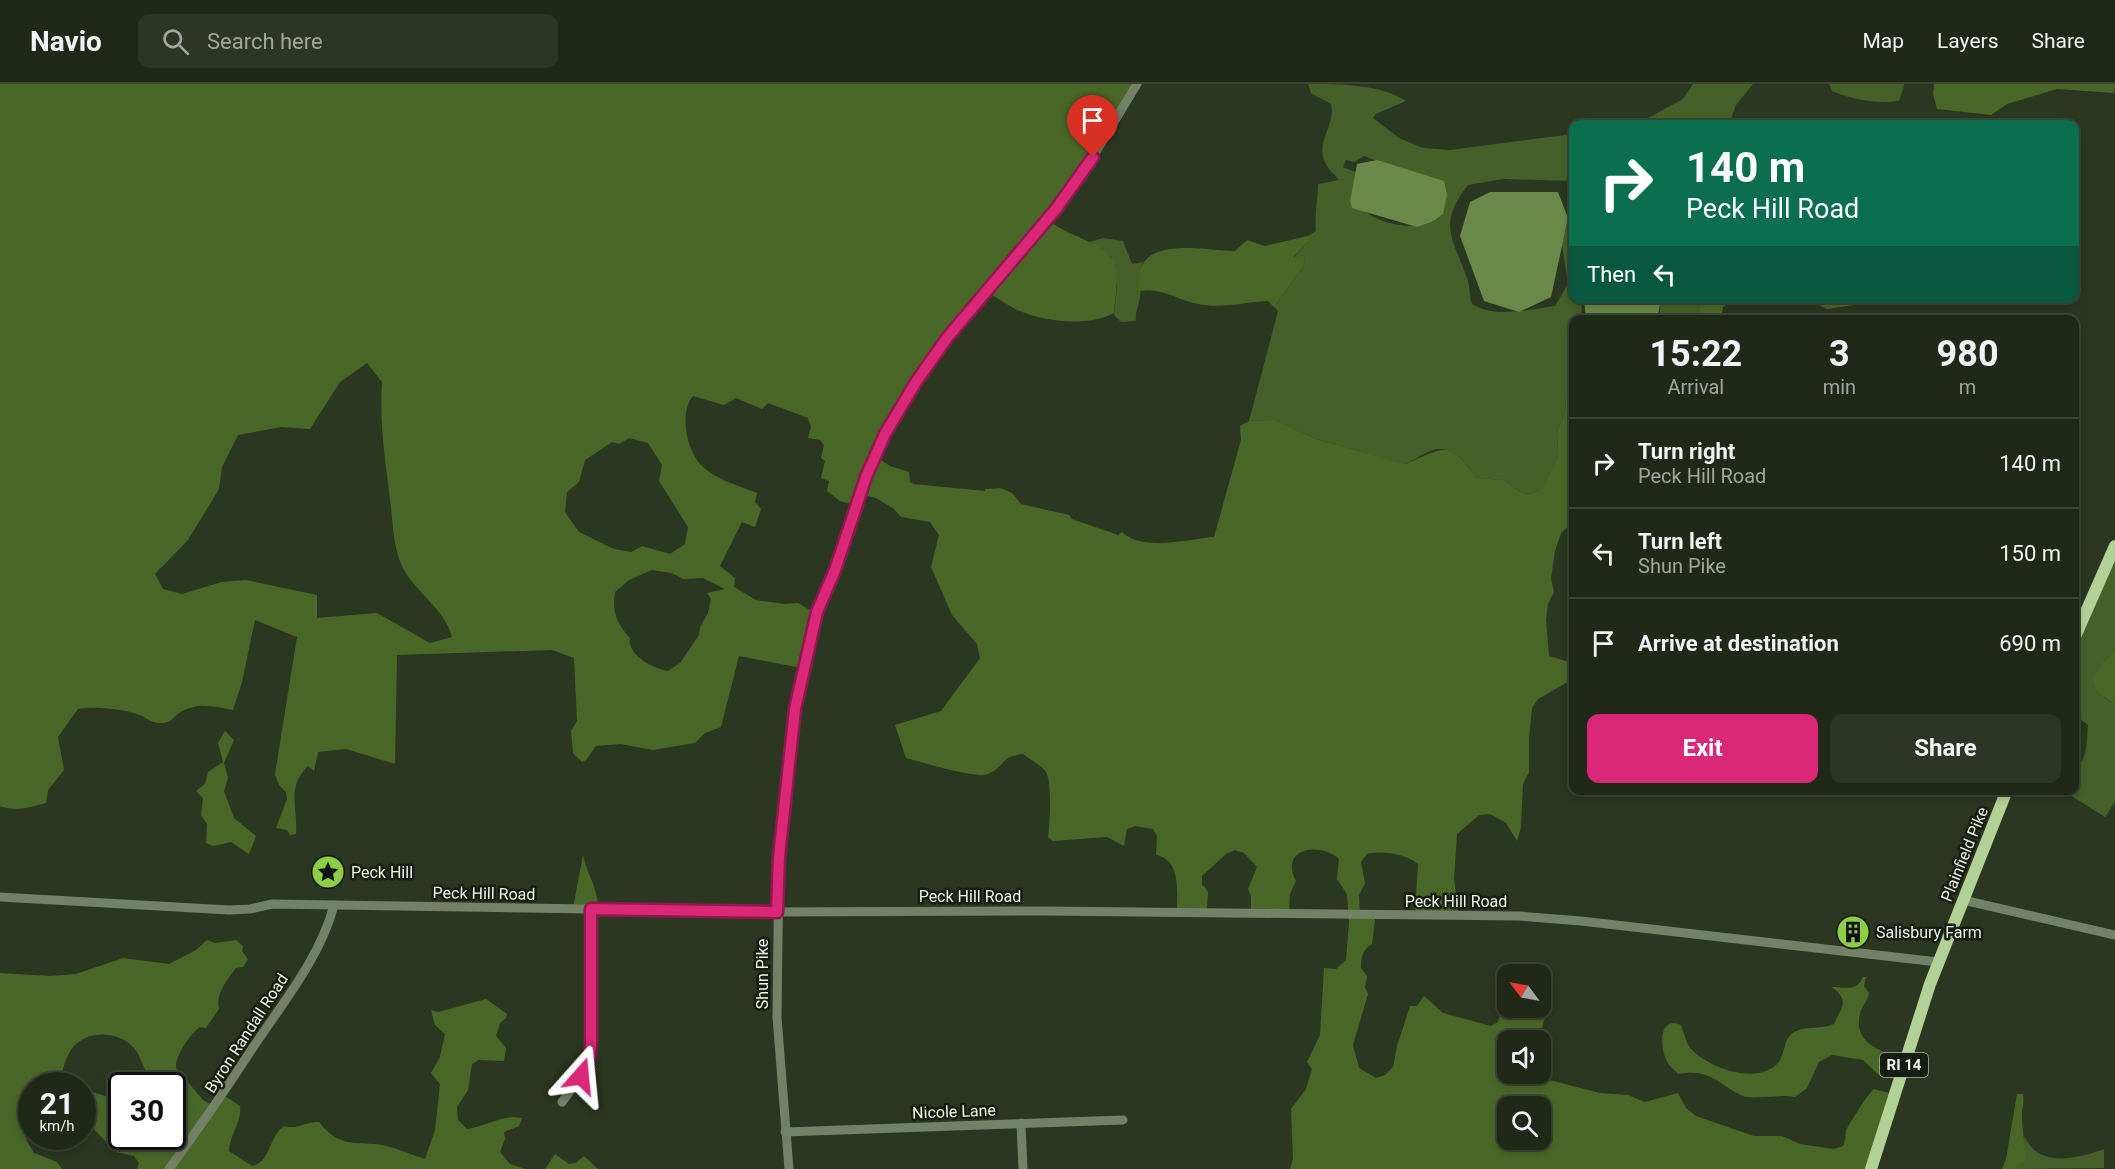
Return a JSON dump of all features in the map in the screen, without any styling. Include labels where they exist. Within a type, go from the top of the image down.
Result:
[{"type":"main road","points":[[2079,628],[2115,546]]},
{"type":"main road","name":"Plainfield Pike","points":[[1871,1169],[1938,962],[2005,795]]},
{"type":"street","name":"Shun Pike","points":[[789,1169],[777,1017],[779,857],[795,709],[817,612],[835,570],[866,477],[885,434],[922,373],[947,338],[1082,175],[1137,84]]},
{"type":"street","name":"Peck Hill Road","points":[[0,897],[229,910],[250,909],[272,904],[777,912],[1047,911],[1519,916],[1938,962]]},
{"type":"street","points":[[1963,900],[2115,935]]},
{"type":"street","name":"Byron Randall Road","points":[[169,1169],[213,1110],[304,970],[328,927],[334,905]]},
{"type":"street","points":[[562,1102],[581,1076],[590,1056],[591,909]]},
{"type":"street","name":"Nicole Lane","points":[[785,1132],[1123,1120]]},
{"type":"street","points":[[1021,1123],[1023,1169]]},
{"type":"shaded area","points":[[0,84],[1136,84],[1048,219],[1066,231],[1097,246],[1113,261],[1117,282],[1114,313],[1092,320],[1054,320],[1020,311],[987,292],[945,339],[875,456],[890,466],[909,472],[910,482],[914,484],[985,491],[985,489],[1001,488],[1012,493],[1021,504],[1069,515],[1072,519],[1118,535],[1122,532],[1141,542],[1179,542],[1214,537],[1241,440],[1240,426],[1249,421],[1275,420],[1316,439],[1405,464],[1445,450],[1459,457],[1477,478],[1505,480],[1521,493],[1532,494],[1542,488],[1558,456],[1557,432],[1569,396],[1569,526],[1561,533],[1555,551],[1551,578],[1554,592],[1548,604],[1546,619],[1549,656],[1569,662],[1569,681],[1538,699],[1532,708],[1529,772],[1523,784],[1521,827],[1517,841],[1506,823],[1490,814],[1479,815],[1457,834],[1454,879],[1459,915],[1415,913],[1418,864],[1413,861],[1401,855],[1379,852],[1367,854],[1361,862],[1365,883],[1359,895],[1360,914],[1375,919],[1372,944],[1364,951],[1361,960],[1361,968],[1367,976],[1365,987],[1368,994],[1353,1045],[1359,1068],[1376,1078],[1385,1075],[1393,1067],[1410,1006],[1417,1006],[1424,996],[1443,1013],[1491,1026],[1498,1022],[1499,1018],[1544,1018],[1542,1030],[1497,1030],[1497,1084],[1551,1084],[1551,1081],[1600,1093],[1628,1095],[1645,1102],[1678,1093],[1686,1108],[1696,1116],[1754,1136],[1782,1136],[1800,1144],[1834,1149],[1843,1146],[1847,1128],[1874,1089],[1896,1095],[1873,1169],[1290,1169],[1293,1159],[1291,1109],[1306,1089],[1312,1069],[1307,1062],[1320,1035],[1324,968],[1336,969],[1346,960],[1349,922],[1347,894],[1337,879],[1339,859],[1321,850],[1304,851],[1297,855],[1293,862],[1292,870],[1296,881],[1290,894],[1289,913],[1251,913],[1251,896],[1248,889],[1257,867],[1244,853],[1235,850],[1226,854],[1202,876],[1202,884],[1208,892],[1207,910],[1177,911],[1177,885],[1174,869],[1164,858],[1156,855],[1157,836],[1153,829],[1135,826],[1127,829],[1124,846],[1107,837],[1053,841],[1048,837],[1050,803],[1048,777],[1044,769],[1023,754],[1010,757],[994,771],[982,775],[906,758],[895,725],[941,711],[980,658],[977,644],[952,615],[931,567],[939,535],[930,522],[901,517],[894,509],[876,498],[861,494],[854,505],[840,501],[827,491],[829,481],[821,478],[825,461],[821,458],[824,445],[820,440],[808,438],[811,427],[808,418],[768,403],[762,409],[736,398],[724,405],[693,396],[685,421],[688,441],[696,459],[702,466],[728,482],[757,493],[755,502],[761,509],[755,527],[742,522],[720,566],[735,578],[734,587],[756,600],[784,604],[798,603],[815,613],[802,668],[739,656],[721,727],[705,733],[695,743],[653,750],[621,744],[596,746],[582,762],[573,753],[571,731],[577,721],[574,658],[552,650],[397,655],[395,764],[346,749],[318,752],[314,771],[308,766],[297,782],[294,798],[296,834],[290,835],[287,830],[276,828],[287,799],[286,792],[279,785],[275,774],[297,637],[255,620],[242,682],[233,710],[207,706],[194,707],[181,712],[168,722],[158,723],[124,711],[99,708],[78,709],[58,737],[64,770],[48,790],[46,803],[17,809],[0,806]],"holes":[[[367,363],[382,382],[381,414],[393,531],[398,556],[410,579],[444,619],[452,637],[430,643],[377,613],[317,618],[317,595],[246,580],[222,582],[182,594],[163,589],[155,574],[188,540],[219,489],[222,467],[238,435],[281,427],[310,429],[340,382]],[[629,438],[648,443],[662,465],[659,481],[688,527],[685,544],[670,554],[642,546],[631,552],[614,549],[579,532],[565,512],[567,492],[579,482],[585,460],[612,442],[619,444]],[[652,570],[672,573],[683,579],[703,578],[725,589],[707,593],[711,599],[699,635],[680,663],[668,671],[651,665],[632,650],[630,638],[618,620],[615,610],[615,592],[629,580]]]},
{"type":"shaded area","points":[[1308,84],[1360,86],[1396,95],[1406,101],[1376,114],[1373,118],[1399,138],[1423,148],[1450,150],[1569,135],[1569,181],[1504,179],[1468,185],[1458,199],[1450,222],[1453,243],[1468,281],[1472,304],[1491,311],[1524,311],[1555,306],[1568,284],[1562,245],[1569,214],[1569,303],[1582,303],[1581,315],[1569,315],[1569,396],[1557,432],[1558,456],[1542,488],[1532,494],[1521,493],[1505,480],[1477,478],[1458,456],[1445,449],[1430,451],[1404,464],[1316,439],[1275,420],[1249,421],[1278,311],[1274,307],[1304,265],[1305,255],[1292,260],[1308,241],[1308,236],[1316,231],[1318,184],[1339,180],[1326,165],[1322,152],[1331,118],[1331,104],[1311,93]],"holes":[[[1364,156],[1382,163],[1443,206],[1433,222],[1416,226],[1406,226],[1378,219],[1362,207],[1353,193],[1355,172],[1343,167],[1346,160],[1354,162]]]},
{"type":"shaded area","points":[[1693,84],[1753,84],[1736,105],[1730,120],[1644,120],[1683,99]]},
{"type":"shaded area","points":[[1829,84],[1904,84],[1904,86],[1899,101],[1882,102],[1865,101],[1840,94],[1832,91]]},
{"type":"shaded area","points":[[1934,84],[2115,84],[2114,93],[2057,89],[2007,104],[1991,115],[1937,109],[1933,94]]},
{"type":"shaded area","points":[[1377,160],[1444,181],[1447,195],[1443,214],[1432,222],[1417,227],[1352,208],[1350,201],[1357,164]]},
{"type":"shaded area","points":[[1490,192],[1558,192],[1568,218],[1551,297],[1519,312],[1484,301],[1460,236],[1470,202]]},
{"type":"shaded area","points":[[1308,236],[1308,241],[1293,258],[1305,255],[1304,265],[1274,307],[1268,301],[1224,306],[1207,305],[1190,302],[1162,292],[1139,291],[1139,273],[1146,260],[1156,253],[1187,248],[1235,251],[1247,240],[1265,246]]},
{"type":"shaded area","points":[[1103,238],[1123,241],[1132,264],[1143,262],[1140,271],[1140,300],[1136,321],[1121,322],[1114,315],[1117,286],[1111,257],[1089,242]]},
{"type":"shaded area","points":[[1584,303],[1660,303],[1658,315],[1586,315]]},
{"type":"shaded area","points":[[1661,303],[1702,303],[1696,315],[1659,315]]},
{"type":"shaded area","points":[[1702,303],[1729,303],[1723,307],[1722,315],[1696,315]]},
{"type":"shaded area","points":[[1814,303],[1868,303],[1827,309]]},
{"type":"shaded area","points":[[2115,552],[2115,651],[2104,661],[2104,697],[2115,705],[2115,802],[2105,817],[2070,795],[2079,795],[2079,766],[2087,743],[2088,725],[2079,718],[2079,635]]},
{"type":"shaded area","points":[[2115,651],[2115,705],[2097,691],[2093,678],[2104,661]]},
{"type":"shaded area","points":[[225,731],[234,740],[224,763],[228,778],[224,791],[234,818],[256,836],[249,854],[231,842],[213,846],[206,843],[207,824],[201,815],[203,798],[196,791],[205,784],[208,772],[223,762],[218,743]]},
{"type":"shaded area","points":[[583,855],[596,893],[598,907],[573,908]]},
{"type":"shaded area","points":[[207,940],[215,943],[236,940],[243,946],[242,951],[248,959],[243,967],[236,968],[226,982],[220,993],[219,1009],[206,1028],[200,1027],[188,1040],[176,1063],[179,1072],[146,1071],[133,1047],[120,1038],[104,1034],[87,1037],[74,1046],[63,1072],[18,1072],[18,1150],[32,1150],[34,1153],[57,1162],[62,1169],[0,1169],[0,973],[50,976],[76,974],[123,958],[169,964],[196,950]]},
{"type":"shaded area","points":[[1863,977],[1866,977],[1864,986],[1869,993],[1860,1014],[1861,1033],[1872,1046],[1907,1061],[1902,1080],[1879,1075],[1863,1060],[1832,1055],[1819,1062],[1807,1088],[1795,1097],[1747,1097],[1734,1092],[1707,1075],[1678,1074],[1665,1058],[1662,1036],[1664,1029],[1673,1023],[1681,1025],[1690,1048],[1710,1063],[1745,1074],[1768,1070],[1780,1061],[1788,1039],[1794,1032],[1834,1024],[1842,1008],[1843,1000],[1832,987],[1854,987]]},
{"type":"shaded area","points":[[486,999],[507,1014],[500,1023],[496,1036],[506,1048],[504,1061],[479,1060],[472,1064],[468,1090],[457,1107],[458,1120],[467,1129],[501,1119],[522,1118],[519,1126],[504,1132],[505,1139],[500,1152],[510,1164],[526,1169],[137,1169],[139,1163],[134,1156],[114,1150],[186,1150],[186,1080],[203,1100],[216,1107],[225,1096],[240,1106],[239,1118],[229,1151],[252,1166],[258,1164],[267,1154],[275,1136],[284,1126],[293,1127],[319,1122],[332,1135],[343,1141],[386,1146],[425,1159],[435,1130],[440,1084],[431,1073],[440,1057],[445,1034],[435,1025],[431,1010],[438,1012]]},
{"type":"shaded area","points":[[96,1093],[108,1097],[108,1144],[96,1131]]},
{"type":"shaded area","points":[[2017,1094],[2023,1094],[2022,1124],[2026,1161],[2017,1164],[2014,1169],[2002,1169],[2006,1159]]},
{"type":"shaded area","points":[[2025,1137],[2031,1147],[2040,1154],[2050,1157],[2072,1158],[2104,1149],[2104,1168],[2014,1169]]},
{"type":"shaded area","points":[[555,1154],[569,1164],[576,1163],[584,1156],[598,1169],[545,1169]]},
{"type":"place","name":"Peck Hill","points":[[328,872]]},
{"type":"place","name":"Salisbury Farm","points":[[1853,932]]},
{"type":"route","points":[[581,1076],[590,1056],[591,1043],[591,909],[777,912],[779,857],[788,794],[795,709],[817,612],[835,570],[848,524],[866,477],[885,434],[916,382],[947,338],[984,297],[1056,209],[1093,157]]}]
